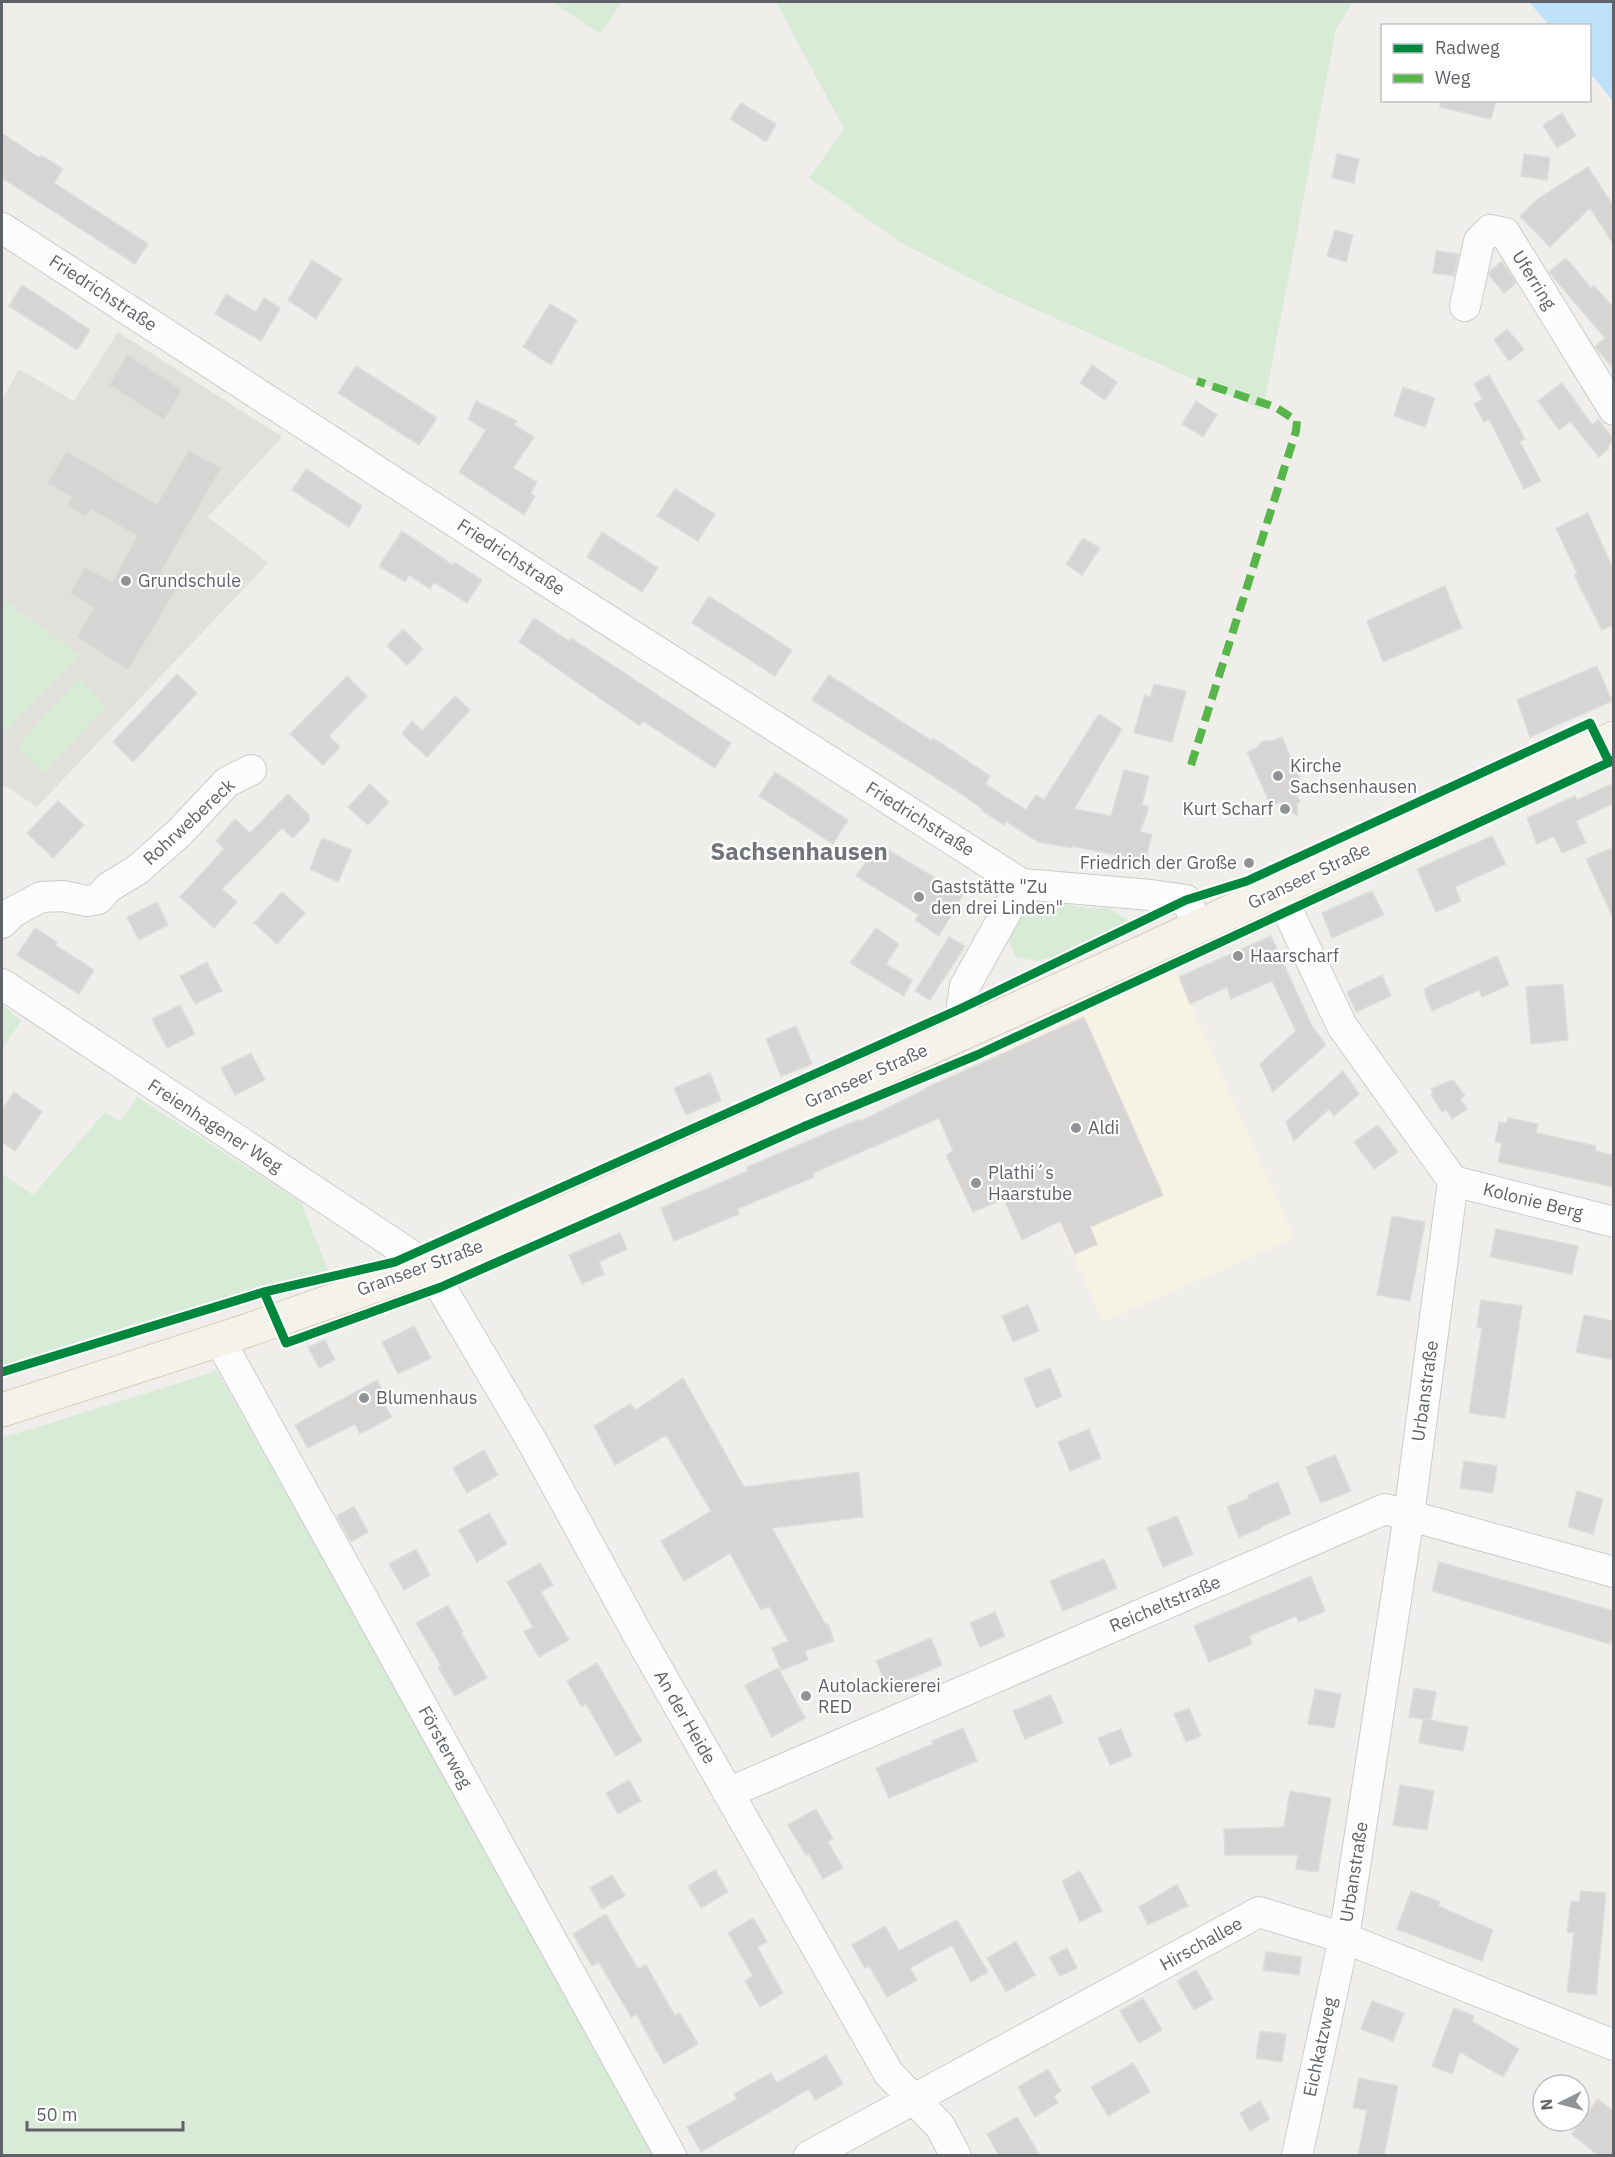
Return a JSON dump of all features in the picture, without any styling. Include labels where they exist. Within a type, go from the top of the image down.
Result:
[{"type":"main road","name":"Granseer Straße","points":[[2,1410],[429,1267],[569,1210],[1614,738]]},
{"type":"street","name":"Friedrichstraße","points":[[2,228],[544,580],[1022,884],[1186,900],[1199,927]]},
{"type":"street","name":"Uferring","points":[[1465,306],[1479,241],[1490,230],[1505,233],[1614,410]]},
{"type":"street","name":"Rohrwebereck","points":[[2,923],[13,912],[41,897],[63,896],[87,901],[98,899],[109,887],[137,870],[179,833],[227,782],[250,770]]},
{"type":"street","points":[[967,1030],[962,1005],[965,986],[1022,884]]},
{"type":"street","points":[[1278,890],[1342,1026],[1453,1181]]},
{"type":"street","name":"Freienhagener Weg","points":[[2,984],[429,1267]]},
{"type":"street","name":"Kolonie Berg","points":[[1453,1181],[1614,1222]]},
{"type":"street","name":"Urbanstraße","points":[[1344,1938],[1408,1515],[1453,1181]]},
{"type":"street","name":"An der Heide","points":[[429,1267],[533,1443],[728,1793],[889,2074],[940,2126],[956,2156]]},
{"type":"street","name":"Försterweg","points":[[219,1338],[671,2156]]},
{"type":"street","name":"Reicheltstraße","points":[[728,1793],[1385,1509],[1614,1572]]},
{"type":"street","name":"Hirschallee","points":[[809,2156],[1259,1912],[1344,1938],[1614,2045]]},
{"type":"street","name":"Eichkatzweg","points":[[1297,2156],[1344,1938]]},
{"type":"shaded area","name":"Grundschule","points":[[118,332],[282,437],[208,517],[268,563],[37,807],[2,784],[2,735],[80,655],[2,599],[2,400],[19,369],[74,401]]},
{"type":"shaded area","points":[[1174,968],[1294,1238],[1103,1322],[984,1056],[988,1051]]},
{"type":"green space","points":[[552,2],[622,2],[600,34]]},
{"type":"green space","points":[[776,2],[1353,2],[1336,29],[1263,410],[1001,294],[903,244],[809,178],[844,129]]},
{"type":"green space","points":[[2,599],[80,655],[2,735]]},
{"type":"green space","points":[[79,678],[106,706],[43,774],[17,747]]},
{"type":"green space","points":[[1044,901],[1089,908],[1108,908],[1128,920],[1120,932],[1099,944],[1036,961],[1016,957],[1008,934],[1012,918],[1021,903]]},
{"type":"green space","points":[[2,1004],[21,1021],[2,1049]]},
{"type":"green space","points":[[137,1097],[301,1202],[329,1273],[2,1375],[2,1174],[33,1195],[105,1112],[120,1122]]},
{"type":"green space","points":[[217,1371],[661,2155],[2,2155],[2,1438]]},
{"type":"water","points":[[1529,2],[1613,2],[1613,101],[1591,74],[1591,24],[1548,24]]},
{"type":"building","points":[[1441,102],[1495,102],[1491,119],[1440,107]]},
{"type":"building","points":[[741,103],[776,124],[766,142],[730,119]]},
{"type":"building","points":[[1562,113],[1576,136],[1557,148],[1543,125]]},
{"type":"building","points":[[2,133],[39,158],[41,155],[63,169],[54,183],[148,244],[135,264],[2,178]]},
{"type":"building","points":[[1337,154],[1359,159],[1354,183],[1332,178]]},
{"type":"building","points":[[1524,154],[1550,158],[1547,180],[1521,176]]},
{"type":"building","points":[[1588,167],[1614,207],[1614,245],[1590,208],[1550,247],[1520,216],[1539,198]]},
{"type":"building","points":[[1335,230],[1353,235],[1346,262],[1327,256]]},
{"type":"building","points":[[1436,251],[1459,254],[1454,276],[1433,273]]},
{"type":"building","points":[[1566,258],[1591,288],[1594,286],[1614,308],[1614,369],[1595,347],[1605,338],[1549,272]]},
{"type":"building","points":[[312,260],[342,279],[316,319],[288,300]]},
{"type":"building","points":[[1502,261],[1516,283],[1504,293],[1489,275],[1490,271]]},
{"type":"building","points":[[22,285],[90,330],[77,350],[9,306]]},
{"type":"building","points":[[226,294],[256,312],[264,298],[280,308],[261,341],[215,314]]},
{"type":"building","points":[[550,304],[577,320],[551,365],[523,347]]},
{"type":"building","points":[[1507,329],[1524,349],[1509,361],[1494,340]]},
{"type":"building","points":[[127,354],[182,390],[164,420],[109,385]]},
{"type":"building","points":[[1092,365],[1117,382],[1105,400],[1080,383]]},
{"type":"building","points":[[356,366],[437,418],[419,445],[338,393]]},
{"type":"building","points":[[1489,375],[1525,439],[1520,442],[1541,481],[1524,489],[1489,419],[1484,422],[1474,404],[1483,399],[1474,384]]},
{"type":"building","points":[[1562,383],[1592,425],[1598,420],[1614,439],[1608,446],[1609,448],[1599,457],[1570,421],[1559,430],[1538,401]]},
{"type":"building","points":[[1403,387],[1435,398],[1425,427],[1394,416]]},
{"type":"building","points":[[476,401],[517,421],[514,425],[534,437],[513,468],[537,482],[531,493],[535,496],[524,515],[459,472],[486,430],[468,419]]},
{"type":"building","points":[[1196,401],[1217,415],[1203,437],[1182,424]]},
{"type":"building","points":[[189,450],[221,468],[161,572],[180,583],[128,670],[77,637],[94,608],[70,593],[85,567],[112,582],[137,536],[91,509],[86,517],[67,506],[72,497],[47,483],[66,451],[157,504]]},
{"type":"building","points":[[306,469],[362,506],[349,527],[292,490]]},
{"type":"building","points":[[675,489],[715,514],[698,541],[657,516]]},
{"type":"building","points":[[1588,513],[1614,571],[1614,625],[1602,630],[1574,575],[1577,573],[1556,528]]},
{"type":"building","points":[[402,531],[453,565],[454,562],[482,580],[467,603],[434,582],[430,589],[409,575],[405,582],[379,566]]},
{"type":"building","points":[[602,532],[658,568],[642,592],[587,557]]},
{"type":"building","points":[[1083,538],[1100,548],[1082,575],[1066,564]]},
{"type":"building","points":[[1445,586],[1462,628],[1383,662],[1367,621]]},
{"type":"building","points":[[709,596],[792,650],[775,676],[692,623]]},
{"type":"building","points":[[534,618],[569,641],[571,638],[731,743],[715,768],[643,721],[640,726],[519,642]]},
{"type":"building","points":[[403,629],[423,649],[407,665],[387,646]]},
{"type":"building","points":[[1597,666],[1612,701],[1530,737],[1517,700]]},
{"type":"building","points":[[177,674],[197,693],[133,762],[113,742]]},
{"type":"building","points":[[829,675],[932,741],[933,738],[990,776],[985,784],[1026,810],[1036,795],[1044,800],[1099,714],[1122,729],[1074,809],[1111,816],[1124,770],[1149,776],[1142,805],[1149,807],[1140,832],[1152,834],[1145,861],[1073,846],[1072,848],[1038,842],[1006,821],[1004,825],[957,791],[812,700]]},
{"type":"building","points":[[347,676],[367,696],[329,736],[340,747],[323,765],[290,734]]},
{"type":"building","points":[[1154,684],[1186,691],[1172,742],[1134,733],[1145,694],[1150,698]]},
{"type":"building","points":[[455,696],[470,710],[427,757],[402,734],[412,721],[422,731]]},
{"type":"building","name":"Kirche Sachsenhausen","points":[[1282,737],[1305,791],[1297,795],[1300,802],[1297,803],[1298,816],[1280,802],[1271,806],[1247,752],[1257,748],[1262,741],[1273,741]]},
{"type":"building","points":[[775,772],[848,820],[833,844],[759,796]]},
{"type":"building","points":[[1614,783],[1614,803],[1576,821],[1586,843],[1562,853],[1554,836],[1537,844],[1527,818],[1575,796],[1577,800]]},
{"type":"building","points":[[370,784],[389,802],[368,825],[348,807]]},
{"type":"building","points":[[288,794],[309,815],[309,821],[293,838],[282,828],[222,889],[237,902],[214,928],[180,897],[224,849],[216,841],[235,819],[250,833]]},
{"type":"building","points":[[58,801],[84,825],[53,858],[27,833]]},
{"type":"building","points":[[1492,836],[1506,864],[1455,887],[1461,901],[1436,912],[1417,869]]},
{"type":"building","points":[[322,838],[352,850],[338,882],[310,869]]},
{"type":"building","points":[[878,844],[963,894],[939,936],[915,920],[919,915],[856,876]]},
{"type":"building","points":[[1614,847],[1614,920],[1586,859]]},
{"type":"building","points":[[1372,891],[1384,915],[1332,938],[1322,913]]},
{"type":"building","points":[[282,892],[305,913],[277,944],[254,923]]},
{"type":"building","points":[[157,902],[168,925],[139,940],[127,917]]},
{"type":"building","points":[[35,928],[57,942],[55,945],[94,970],[79,994],[17,955]]},
{"type":"building","points":[[876,928],[899,944],[886,964],[912,980],[904,996],[850,963]]},
{"type":"building","points":[[1271,936],[1312,1026],[1326,1045],[1273,1092],[1260,1064],[1296,1031],[1272,981],[1231,999],[1227,987],[1190,1004],[1179,977]]},
{"type":"building","points":[[949,937],[965,946],[930,1000],[915,991]]},
{"type":"building","points":[[1497,956],[1509,985],[1482,997],[1479,990],[1432,1011],[1425,988]]},
{"type":"building","points":[[207,962],[222,991],[195,1004],[180,976]]},
{"type":"building","points":[[1382,975],[1391,996],[1356,1012],[1347,992]]},
{"type":"building","points":[[1563,984],[1568,1040],[1531,1044],[1526,987]]},
{"type":"building","points":[[180,1005],[195,1034],[167,1048],[152,1019]]},
{"type":"building","points":[[1084,1017],[1163,1195],[1090,1227],[1097,1244],[1075,1254],[1060,1221],[1022,1240],[1004,1199],[973,1212],[946,1155],[953,1151],[939,1118],[813,1173],[814,1177],[737,1209],[739,1214],[674,1241],[661,1208],[748,1171],[747,1167],[860,1119],[861,1121],[926,1088]]},
{"type":"building","points":[[796,1026],[812,1064],[781,1076],[766,1039]]},
{"type":"building","points":[[251,1053],[265,1080],[235,1095],[221,1068]]},
{"type":"building","points":[[1343,1071],[1359,1094],[1334,1116],[1329,1109],[1294,1141],[1286,1122]]},
{"type":"building","points":[[710,1073],[721,1100],[686,1115],[674,1088]]},
{"type":"building","points":[[1453,1080],[1465,1096],[1460,1099],[1467,1109],[1452,1119],[1446,1109],[1442,1112],[1431,1095],[1433,1093],[1431,1089]]},
{"type":"building","points":[[14,1092],[42,1112],[15,1151],[2,1142],[2,1110]]},
{"type":"building","points":[[1508,1118],[1538,1124],[1536,1133],[1596,1146],[1595,1151],[1614,1155],[1614,1187],[1498,1162],[1502,1143],[1495,1142],[1499,1122],[1507,1123]]},
{"type":"building","points":[[1378,1125],[1398,1152],[1374,1169],[1354,1142]]},
{"type":"building","points":[[1392,1216],[1425,1222],[1410,1301],[1377,1295]]},
{"type":"building","points":[[1496,1229],[1578,1246],[1572,1274],[1490,1257]]},
{"type":"building","points":[[620,1233],[627,1249],[599,1262],[604,1274],[582,1284],[569,1255]]},
{"type":"building","points":[[1481,1300],[1522,1306],[1505,1418],[1469,1413],[1482,1328],[1477,1327]]},
{"type":"building","points":[[1028,1305],[1039,1331],[1013,1342],[1002,1316]]},
{"type":"building","points":[[1584,1315],[1614,1321],[1614,1360],[1576,1352]]},
{"type":"building","points":[[414,1326],[431,1358],[398,1374],[382,1342]]},
{"type":"building","points":[[325,1340],[335,1360],[319,1368],[308,1347]]},
{"type":"building","points":[[1050,1368],[1062,1396],[1036,1408],[1024,1379]]},
{"type":"building","points":[[683,1378],[744,1487],[859,1472],[863,1517],[772,1528],[826,1625],[828,1624],[834,1641],[805,1651],[808,1660],[781,1670],[772,1648],[788,1641],[769,1606],[761,1610],[730,1553],[684,1581],[661,1541],[711,1511],[666,1435],[615,1465],[594,1426],[630,1404],[636,1410]]},
{"type":"building","points":[[377,1380],[388,1399],[383,1402],[392,1417],[360,1434],[355,1424],[308,1448],[295,1425]]},
{"type":"building","points":[[1089,1429],[1101,1458],[1070,1471],[1058,1442]]},
{"type":"building","points":[[484,1450],[498,1475],[467,1493],[453,1468]]},
{"type":"building","points":[[1335,1455],[1351,1491],[1321,1503],[1306,1467]]},
{"type":"building","points":[[1464,1461],[1497,1466],[1493,1493],[1460,1488]]},
{"type":"building","points":[[1278,1482],[1291,1514],[1239,1537],[1227,1507]]},
{"type":"building","points":[[1577,1491],[1603,1499],[1593,1534],[1568,1527]]},
{"type":"building","points":[[354,1506],[368,1532],[351,1542],[337,1516]]},
{"type":"building","points":[[489,1513],[507,1544],[477,1562],[459,1530]]},
{"type":"building","points":[[1177,1516],[1193,1554],[1163,1567],[1147,1528]]},
{"type":"building","points":[[416,1549],[430,1575],[404,1590],[389,1564]]},
{"type":"building","points":[[1104,1559],[1117,1588],[1063,1611],[1050,1581]]},
{"type":"building","points":[[1439,1562],[1614,1611],[1614,1630],[1610,1644],[1432,1591]]},
{"type":"building","points":[[540,1563],[553,1585],[541,1592],[569,1640],[539,1657],[524,1632],[533,1627],[507,1582]]},
{"type":"building","points":[[1311,1576],[1325,1611],[1299,1622],[1296,1616],[1249,1636],[1252,1644],[1209,1662],[1194,1626]]},
{"type":"building","points":[[448,1605],[487,1678],[455,1696],[438,1667],[441,1665],[416,1623]]},
{"type":"building","points":[[995,1612],[1005,1636],[980,1647],[970,1623]]},
{"type":"building","points":[[931,1638],[942,1665],[888,1688],[876,1661]]},
{"type":"building","points":[[597,1663],[642,1741],[616,1756],[586,1704],[581,1706],[567,1681]]},
{"type":"building","points":[[778,1668],[805,1718],[772,1737],[745,1685]]},
{"type":"building","points":[[1414,1688],[1436,1692],[1431,1720],[1409,1717]]},
{"type":"building","points":[[1315,1689],[1341,1694],[1334,1728],[1308,1724]]},
{"type":"building","points":[[1051,1695],[1063,1723],[1025,1739],[1013,1711]]},
{"type":"building","points":[[1189,1708],[1201,1736],[1186,1742],[1174,1714]]},
{"type":"building","points":[[1423,1719],[1468,1727],[1463,1751],[1419,1743]]},
{"type":"building","points":[[963,1728],[977,1761],[889,1798],[876,1768],[933,1744],[932,1741]]},
{"type":"building","points":[[1121,1729],[1132,1756],[1110,1765],[1098,1738]]},
{"type":"building","points":[[629,1780],[641,1801],[618,1814],[606,1793]]},
{"type":"building","points":[[1400,1785],[1434,1791],[1427,1830],[1393,1825]]},
{"type":"building","points":[[1290,1791],[1331,1798],[1318,1872],[1296,1869],[1298,1855],[1225,1855],[1224,1829],[1284,1827]]},
{"type":"building","points":[[816,1809],[833,1839],[828,1842],[843,1868],[823,1879],[809,1854],[806,1855],[788,1825]]},
{"type":"building","points":[[715,1870],[728,1892],[701,1908],[688,1886]]},
{"type":"building","points":[[1080,1871],[1102,1911],[1080,1922],[1062,1881]]},
{"type":"building","points":[[612,1875],[625,1896],[602,1909],[590,1888]]},
{"type":"building","points":[[1177,1884],[1188,1906],[1148,1925],[1139,1907]]},
{"type":"building","points":[[1411,1891],[1440,1902],[1438,1906],[1493,1930],[1482,1961],[1397,1929]]},
{"type":"building","points":[[1581,1891],[1606,1893],[1596,1995],[1567,1992],[1574,1933],[1567,1932],[1571,1901],[1579,1902]]},
{"type":"building","points":[[606,1914],[638,1969],[646,1965],[675,2016],[680,2013],[698,2044],[664,2064],[636,2014],[631,2017],[599,1962],[592,1966],[573,1934]]},
{"type":"building","points":[[753,1918],[767,1942],[757,1947],[783,1993],[760,2007],[745,1981],[753,1976],[728,1933]]},
{"type":"building","points":[[957,1920],[988,1972],[971,1982],[952,1945],[910,1968],[917,1980],[887,1997],[869,1966],[865,1968],[852,1945],[885,1926],[899,1951]]},
{"type":"building","points":[[1016,1941],[1035,1975],[1006,1992],[987,1958]]},
{"type":"building","points":[[1067,1948],[1077,1968],[1060,1976],[1049,1957]]},
{"type":"building","points":[[1266,1952],[1302,1957],[1299,1975],[1263,1970]]},
{"type":"building","points":[[1196,1970],[1213,1999],[1194,2010],[1177,1981]]},
{"type":"building","points":[[1143,1998],[1162,2030],[1139,2043],[1120,2011]]},
{"type":"building","points":[[1372,2001],[1404,2013],[1393,2041],[1361,2029]]},
{"type":"building","points":[[1454,2008],[1474,2016],[1472,2021],[1519,2049],[1503,2077],[1460,2052],[1452,2074],[1432,2066]]},
{"type":"building","points":[[1260,2031],[1286,2034],[1282,2062],[1256,2058]]},
{"type":"building","points":[[826,2055],[843,2084],[815,2100],[809,2089],[701,2152],[687,2127],[737,2099],[734,2094],[771,2073],[777,2083]]},
{"type":"building","points":[[1133,2063],[1150,2092],[1108,2116],[1091,2087]]},
{"type":"building","points":[[1048,2069],[1061,2091],[1054,2096],[1058,2103],[1035,2117],[1018,2087]]},
{"type":"building","points":[[1359,2078],[1398,2086],[1384,2156],[1358,2156],[1367,2110],[1353,2108]]},
{"type":"building","points":[[1598,2099],[1614,2112],[1614,2156],[1599,2156],[1572,2134],[1591,2133],[1591,2108]]},
{"type":"building","points":[[1260,2101],[1270,2119],[1250,2131],[1240,2113]]},
{"type":"building","points":[[1017,2117],[1040,2156],[999,2156],[987,2134]]},
{"type":"marked path","points":[[1191,765],[1296,431],[1297,421],[1275,407],[1197,381]]},
{"type":"cycle path","points":[[2,1372],[264,1292],[395,1262],[962,1008],[1186,900],[1247,881],[1590,723],[1609,762]]},
{"type":"cycle path","points":[[264,1292],[286,1343],[441,1287],[803,1127],[977,1055],[1614,760]]},
{"type":"place","name":"Grundschule","points":[[126,581]]},
{"type":"place","name":"Kirche Sachsenhausen","points":[[1278,776]]},
{"type":"place","name":"Kurt Scharf","points":[[1285,809]]},
{"type":"place","name":"Friedrich der Große","points":[[1249,863]]},
{"type":"place","name":"Gaststätte \"Zu den drei Linden\"","points":[[919,897]]},
{"type":"place","name":"Haarscharf","points":[[1238,956]]},
{"type":"place","name":"Aldi","points":[[1076,1128]]},
{"type":"place","name":"Plathi´s Haarstube","points":[[976,1183]]},
{"type":"place","name":"Blumenhaus","points":[[364,1398]]},
{"type":"place","name":"Autolackiererei RED","points":[[806,1696]]},
{"type":"district","name":"Sachsenhausen","points":[[799,852]]}]
